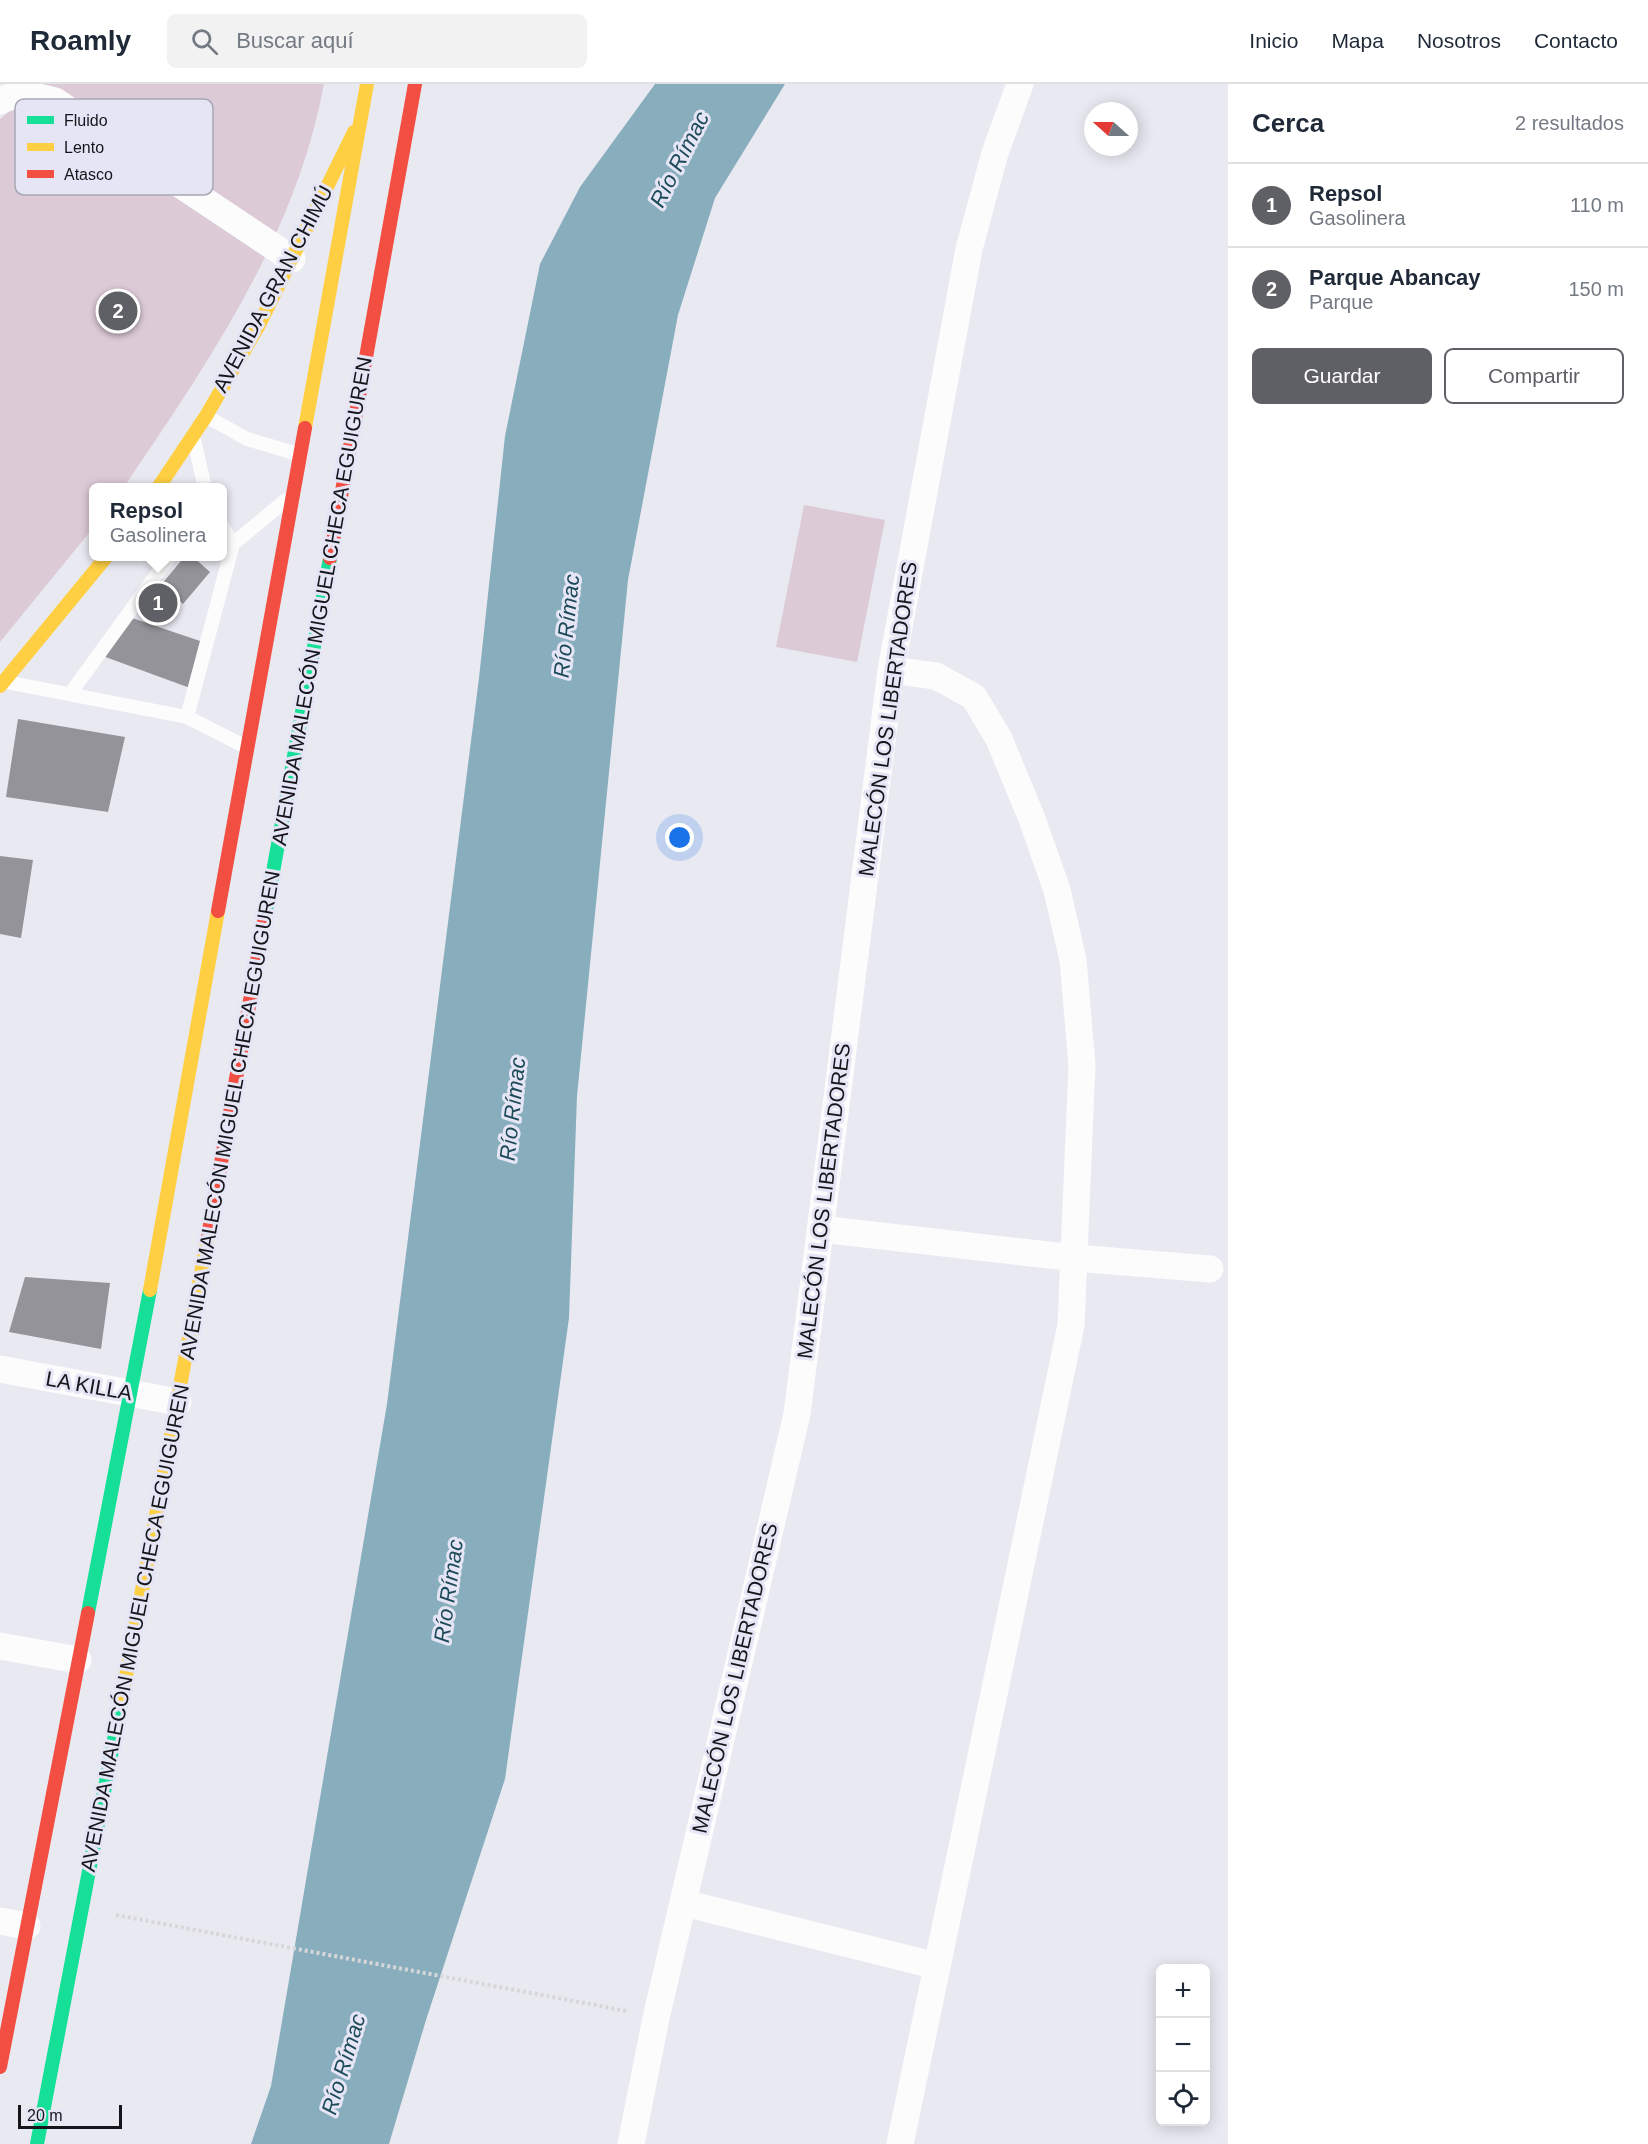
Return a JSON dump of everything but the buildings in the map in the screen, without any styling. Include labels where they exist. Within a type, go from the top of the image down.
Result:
[{"type":"main road","points":[[0,2067],[131,1394],[302,455],[367,84]]},
{"type":"main road","name":"AVENIDA GRAN CHIMÚ","points":[[161,483],[206,416],[259,325],[377,84]]},
{"type":"main road","name":"AVENIDA MALECÓN MIGUEL CHECA EGUIGUREN","points":[[37,2144],[178,1402],[415,84]]},
{"type":"main road","points":[[2,684],[103,561]]},
{"type":"street","name":"MALECÓN LOS LIBERTADORES","points":[[631,2144],[657,2018],[797,1414],[891,670],[969,249],[995,153],[1020,84]]},
{"type":"street","points":[[0,101],[8,96],[48,99]]},
{"type":"street","points":[[196,195],[292,259]]},
{"type":"street","points":[[891,670],[936,676],[974,697],[999,740],[1032,819],[1057,890],[1073,960],[1083,1065],[1071,1325],[900,2144]]},
{"type":"street","points":[[820,1229],[1075,1258],[1210,1269]]},
{"type":"street","name":"LA KILLA","points":[[0,1369],[178,1402]]},
{"type":"street","points":[[0,1646],[78,1660]]},
{"type":"street","points":[[684,1903],[937,1966]]},
{"type":"street","points":[[0,1921],[27,1926]]},
{"type":"lane","points":[[206,416],[247,439],[302,455]]},
{"type":"lane","points":[[193,437],[204,483]]},
{"type":"lane","points":[[188,717],[233,544],[294,493]]},
{"type":"lane","points":[[227,534],[233,544]]},
{"type":"lane","points":[[70,694],[166,561]]},
{"type":"lane","points":[[2,684],[70,694],[188,717],[248,748]]},
{"type":"path","points":[[82,1908],[515,1989],[657,2018]]},
{"type":"shaded area","points":[[39,84],[324,84],[311,140],[293,193],[271,245],[217,344],[127,483],[89,483],[89,533],[0,642],[0,119],[15,107],[15,195],[213,195],[213,99],[24,99],[40,86]]},
{"type":"shaded area","points":[[804,505],[885,520],[857,662],[776,647]]},
{"type":"water","name":"Río Rímac","points":[[655,84],[785,84],[715,198],[678,315],[628,580],[577,1096],[569,1318],[505,1779],[426,2020],[389,2144],[251,2144],[271,2086],[387,1404],[479,678],[505,436],[540,264],[580,187]]},
{"type":"traffic: fast","points":[[265,916],[330,558]]},
{"type":"traffic: fast","points":[[88,1613],[150,1290]]},
{"type":"traffic: fast","points":[[37,2144],[121,1703]]},
{"type":"traffic: slow","points":[[305,428],[367,84]]},
{"type":"traffic: slow","points":[[161,483],[206,416],[259,325],[354,132]]},
{"type":"traffic: slow","points":[[0,686],[103,561]]},
{"type":"traffic: slow","points":[[150,1290],[218,911]]},
{"type":"traffic: slow","points":[[121,1703],[208,1236]]},
{"type":"traffic: jam","points":[[330,558],[415,84]]},
{"type":"traffic: jam","points":[[218,911],[305,428]]},
{"type":"traffic: jam","points":[[208,1236],[265,916]]},
{"type":"traffic: jam","points":[[0,2067],[88,1613]]},
{"type":"place","name":"Parque Abancay","points":[[118,311]]},
{"type":"place","name":"Repsol","points":[[158,603]]}]
